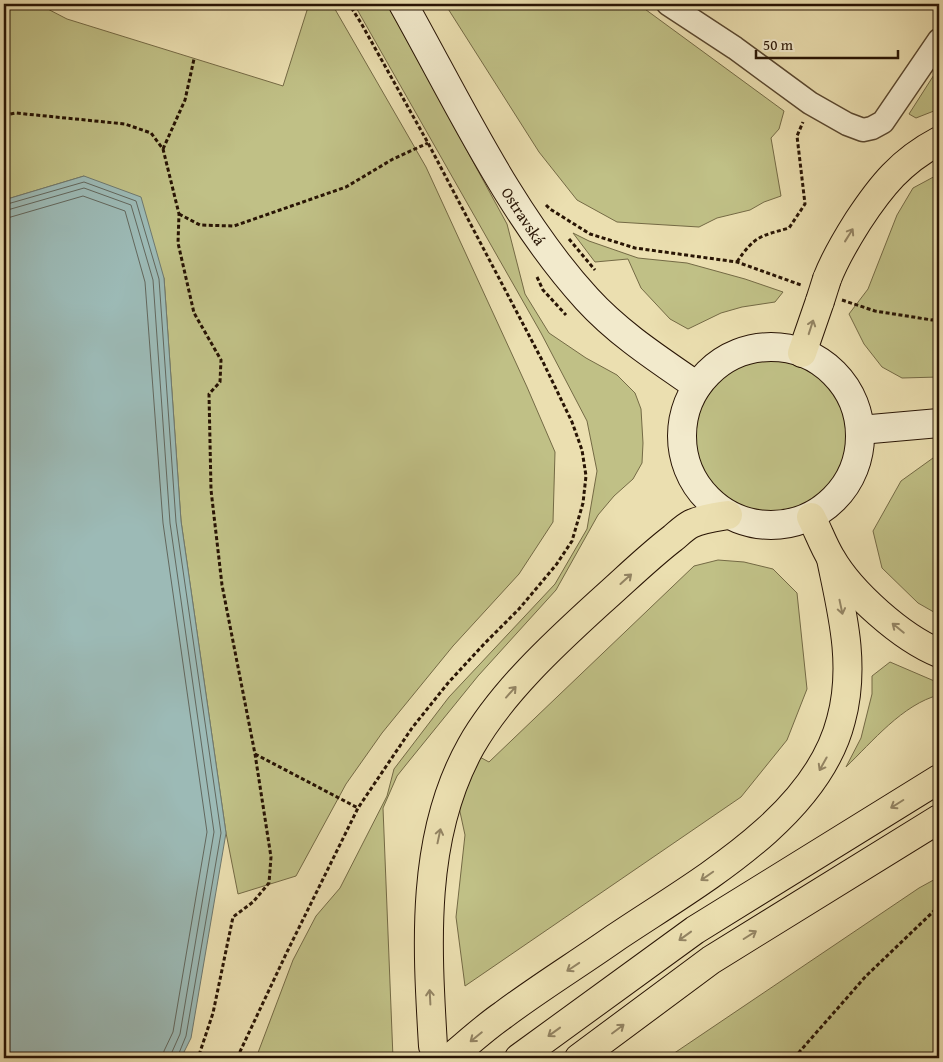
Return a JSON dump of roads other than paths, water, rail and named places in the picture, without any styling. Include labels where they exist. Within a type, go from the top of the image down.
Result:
[{"type":"highway","points":[[802,353],[834,260],[845,242],[885,182],[911,158],[939,141]]},
{"type":"highway","points":[[728,514],[691,524],[661,547],[573,626],[500,704],[471,747],[456,775],[439,834],[433,873],[428,961],[441,1052],[502,1016],[712,873],[778,820],[809,786],[820,770],[835,741],[842,718],[848,686],[845,627],[831,559]]},
{"type":"highway","points":[[811,517],[831,559],[862,598],[911,638],[939,653]]},
{"type":"highway","points":[[519,1058],[695,930],[939,779]]},
{"type":"highway","points":[[579,1058],[711,960],[939,818]]},
{"type":"main road","name":"Ostravská","points":[[403,4],[496,171],[529,224],[554,259],[587,299],[622,334],[697,386]]},
{"type":"main road","points":[[776,347],[802,353],[818,360],[831,370],[852,397],[858,413],[860,430],[859,456],[849,481],[833,502],[811,517],[788,524],[763,526],[739,520],[714,505],[702,494],[686,465],[682,449],[682,433],[684,416],[689,401],[697,386],[714,367],[737,353],[756,348],[776,347]]},
{"type":"main road","points":[[860,430],[939,423]]},
{"type":"street","points":[[668,4],[736,48],[810,102],[857,129],[868,129],[878,126],[890,114],[939,40]]},
{"type":"water","points":[[84,176],[141,197],[164,278],[181,521],[226,833],[191,1038],[181,1058],[4,1058],[4,200]]}]
